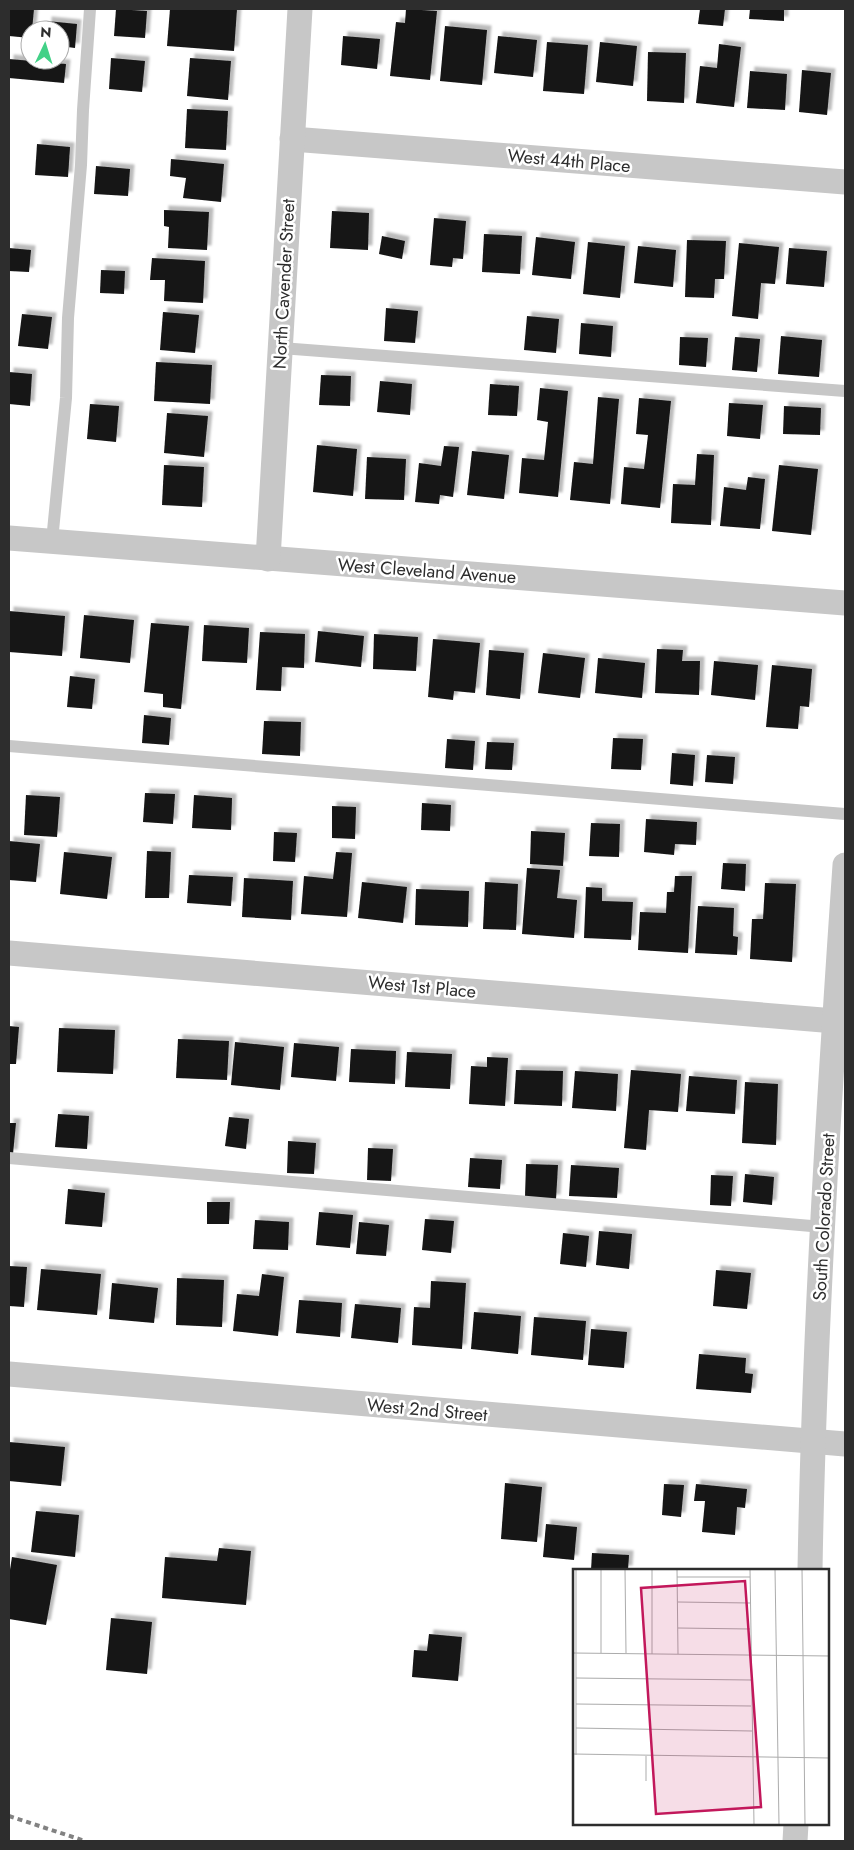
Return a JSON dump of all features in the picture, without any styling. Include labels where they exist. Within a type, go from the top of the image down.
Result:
[{"type":"street","name":"North Cavender Street","points":[[268,559],[300,9]]},
{"type":"street","name":"West 44th Place","points":[[292,139],[845,182]]},
{"type":"street","name":"West Cleveland Avenue","points":[[9,538],[845,603]]},
{"type":"street","name":"South Colorado Street","points":[[810,1569],[812,1442],[845,865]]},
{"type":"street","name":"West 1st Place","points":[[9,953],[835,1021]]},
{"type":"street","name":"West 2nd Street","points":[[9,1374],[845,1444]]},
{"type":"street","points":[[795,1841],[796,1825]]},
{"type":"lane","points":[[52,541],[66,398],[68,318],[81,165],[90,9]]},
{"type":"lane","points":[[280,348],[845,391]]},
{"type":"lane","points":[[9,746],[845,814]]},
{"type":"lane","points":[[9,1158],[823,1227]]},
{"type":"building","points":[[9,9],[34,9],[33,20],[20,20],[20,37],[9,36]]},
{"type":"building","points":[[116,9],[147,11],[145,38],[114,36]]},
{"type":"building","points":[[170,9],[237,9],[234,51],[167,46]]},
{"type":"building","points":[[406,9],[437,11],[430,80],[390,76],[396,22],[405,23]]},
{"type":"building","points":[[700,9],[725,9],[723,26],[698,24]]},
{"type":"building","points":[[750,9],[784,9],[784,21],[749,19]]},
{"type":"building","points":[[70,23],[77,24],[75,48],[70,47]]},
{"type":"building","points":[[445,26],[487,30],[482,85],[440,81]]},
{"type":"building","points":[[343,36],[380,39],[377,69],[341,65]]},
{"type":"building","points":[[498,36],[537,40],[533,77],[494,73]]},
{"type":"building","points":[[547,42],[588,45],[584,94],[543,91]]},
{"type":"building","points":[[600,42],[637,46],[633,86],[596,82]]},
{"type":"building","points":[[719,44],[741,47],[734,107],[696,103],[700,66],[717,68]]},
{"type":"building","points":[[648,52],[686,53],[684,103],[647,101]]},
{"type":"building","points":[[111,58],[145,61],[142,92],[109,89]]},
{"type":"building","points":[[190,58],[231,61],[228,100],[187,96]]},
{"type":"building","points":[[9,59],[20,60],[20,70],[65,70],[64,83],[9,78]]},
{"type":"building","points":[[802,70],[831,73],[827,115],[799,112]]},
{"type":"building","points":[[750,71],[787,74],[785,110],[747,108]]},
{"type":"building","points":[[187,109],[228,111],[226,150],[185,148]]},
{"type":"building","points":[[37,144],[70,147],[68,177],[35,175]]},
{"type":"building","points":[[171,159],[224,164],[221,202],[183,198],[186,178],[170,176]]},
{"type":"building","points":[[96,166],[130,169],[128,196],[94,194]]},
{"type":"building","points":[[164,210],[209,212],[207,250],[168,248],[169,227],[164,226]]},
{"type":"building","points":[[332,211],[369,213],[368,250],[330,248]]},
{"type":"building","points":[[434,218],[466,221],[463,259],[453,258],[452,267],[430,265]]},
{"type":"building","points":[[484,234],[522,236],[520,274],[482,272]]},
{"type":"building","points":[[382,236],[405,241],[402,259],[379,254]]},
{"type":"building","points":[[536,237],[575,242],[571,279],[532,275]]},
{"type":"building","points":[[687,240],[726,241],[724,279],[715,279],[714,298],[685,297]]},
{"type":"building","points":[[588,242],[625,246],[620,298],[583,294]]},
{"type":"building","points":[[739,243],[779,247],[775,284],[761,283],[758,319],[732,316]]},
{"type":"building","points":[[638,246],[676,250],[673,287],[634,283]]},
{"type":"building","points":[[9,248],[31,250],[29,272],[9,271]]},
{"type":"building","points":[[789,248],[827,251],[824,287],[786,284]]},
{"type":"building","points":[[152,258],[205,261],[203,303],[164,301],[165,280],[150,280]]},
{"type":"building","points":[[101,270],[125,271],[124,294],[100,293]]},
{"type":"building","points":[[386,308],[418,311],[415,343],[384,341]]},
{"type":"building","points":[[163,312],[199,315],[195,353],[160,350]]},
{"type":"building","points":[[22,314],[52,317],[48,349],[18,346]]},
{"type":"building","points":[[527,316],[559,319],[556,353],[524,350]]},
{"type":"building","points":[[581,323],[613,326],[611,357],[579,354]]},
{"type":"building","points":[[781,336],[822,340],[819,377],[778,374]]},
{"type":"building","points":[[680,337],[708,338],[706,367],[679,365]]},
{"type":"building","points":[[735,337],[760,339],[757,372],[732,370]]},
{"type":"building","points":[[156,362],[212,365],[210,404],[154,401]]},
{"type":"building","points":[[9,372],[32,374],[30,406],[9,404]]},
{"type":"building","points":[[321,375],[351,376],[350,406],[319,405]]},
{"type":"building","points":[[380,381],[412,384],[410,415],[377,412]]},
{"type":"building","points":[[490,384],[519,386],[517,416],[488,415]]},
{"type":"building","points":[[540,388],[568,391],[558,497],[519,493],[522,458],[544,460],[548,422],[537,420]]},
{"type":"building","points":[[598,397],[619,399],[610,504],[570,500],[574,462],[593,464]]},
{"type":"building","points":[[639,398],[671,401],[660,508],[621,504],[624,467],[644,469],[648,435],[636,434]]},
{"type":"building","points":[[729,403],[763,405],[760,439],[727,436]]},
{"type":"building","points":[[90,404],[119,406],[116,442],[87,439]]},
{"type":"building","points":[[784,406],[821,408],[820,435],[783,434]]},
{"type":"building","points":[[167,413],[208,416],[204,457],[164,453]]},
{"type":"building","points":[[317,445],[357,449],[353,496],[313,492]]},
{"type":"building","points":[[444,446],[459,447],[453,497],[440,495],[439,504],[415,502],[419,463],[441,466]]},
{"type":"building","points":[[472,451],[509,455],[504,499],[467,495]]},
{"type":"building","points":[[697,454],[714,455],[711,525],[671,523],[673,484],[695,485]]},
{"type":"building","points":[[367,457],[406,459],[404,500],[365,499]]},
{"type":"building","points":[[164,465],[204,467],[202,507],[162,505]]},
{"type":"building","points":[[779,465],[818,469],[811,535],[772,531]]},
{"type":"building","points":[[748,477],[765,479],[760,529],[720,526],[724,487],[746,490]]},
{"type":"building","points":[[9,611],[65,616],[62,656],[9,652]]},
{"type":"building","points":[[84,615],[134,620],[130,663],[80,658]]},
{"type":"building","points":[[151,623],[189,626],[181,709],[163,707],[163,694],[144,692]]},
{"type":"building","points":[[204,625],[249,628],[247,663],[202,661]]},
{"type":"building","points":[[318,631],[364,636],[361,667],[315,662]]},
{"type":"building","points":[[260,632],[305,634],[304,668],[282,667],[281,691],[256,690]]},
{"type":"building","points":[[374,634],[418,637],[416,671],[373,669]]},
{"type":"building","points":[[433,639],[480,643],[475,693],[454,691],[453,700],[428,697]]},
{"type":"building","points":[[657,649],[683,650],[682,661],[700,661],[699,695],[655,693]]},
{"type":"building","points":[[489,650],[524,653],[520,699],[486,695]]},
{"type":"building","points":[[543,653],[585,658],[580,698],[538,693]]},
{"type":"building","points":[[598,658],[645,663],[642,698],[595,693]]},
{"type":"building","points":[[714,661],[758,665],[755,700],[711,695]]},
{"type":"building","points":[[772,665],[812,669],[809,707],[800,706],[798,729],[766,727]]},
{"type":"building","points":[[70,676],[95,679],[92,709],[67,707]]},
{"type":"building","points":[[144,715],[171,718],[169,745],[142,743]]},
{"type":"building","points":[[264,721],[301,722],[300,756],[262,754]]},
{"type":"building","points":[[613,738],[643,739],[641,770],[611,769]]},
{"type":"building","points":[[447,739],[475,741],[473,770],[445,768]]},
{"type":"building","points":[[487,742],[514,743],[512,770],[485,769]]},
{"type":"building","points":[[672,753],[695,755],[693,786],[670,784]]},
{"type":"building","points":[[707,755],[735,757],[733,784],[705,782]]},
{"type":"building","points":[[145,793],[175,794],[173,824],[143,822]]},
{"type":"building","points":[[26,795],[60,797],[57,837],[24,835]]},
{"type":"building","points":[[194,795],[232,798],[231,830],[192,828]]},
{"type":"building","points":[[422,803],[451,805],[450,831],[421,830]]},
{"type":"building","points":[[332,806],[356,807],[355,839],[332,838]]},
{"type":"building","points":[[646,819],[697,822],[696,845],[675,844],[674,855],[644,852]]},
{"type":"building","points":[[591,823],[620,824],[619,857],[589,856]]},
{"type":"building","points":[[531,831],[565,833],[563,866],[530,864]]},
{"type":"building","points":[[274,832],[297,833],[295,862],[273,861]]},
{"type":"building","points":[[9,841],[40,844],[36,882],[9,880]]},
{"type":"building","points":[[147,851],[171,852],[169,898],[145,898]]},
{"type":"building","points":[[64,852],[112,857],[107,899],[60,894]]},
{"type":"building","points":[[336,852],[352,853],[347,917],[301,914],[304,876],[333,879]]},
{"type":"building","points":[[723,863],[746,864],[745,891],[721,889]]},
{"type":"building","points":[[527,868],[560,870],[557,898],[577,900],[574,938],[522,934]]},
{"type":"building","points":[[189,875],[233,877],[231,906],[187,903]]},
{"type":"building","points":[[675,876],[692,876],[688,953],[638,950],[640,912],[666,913],[667,892],[674,892]]},
{"type":"building","points":[[244,878],[293,881],[291,920],[242,917]]},
{"type":"building","points":[[362,882],[407,887],[403,923],[358,918]]},
{"type":"building","points":[[485,882],[518,884],[516,930],[483,929]]},
{"type":"building","points":[[765,883],[796,884],[792,962],[750,959],[752,919],[763,919]]},
{"type":"building","points":[[586,887],[602,888],[602,901],[633,902],[631,940],[584,938]]},
{"type":"building","points":[[416,889],[469,891],[468,927],[415,925]]},
{"type":"building","points":[[698,906],[734,908],[733,936],[738,937],[737,955],[695,953]]},
{"type":"building","points":[[9,1026],[19,1027],[16,1064],[9,1064]]},
{"type":"building","points":[[59,1028],[115,1030],[113,1074],[57,1072]]},
{"type":"building","points":[[178,1039],[229,1041],[227,1080],[176,1078]]},
{"type":"building","points":[[235,1042],[284,1047],[280,1090],[231,1085]]},
{"type":"building","points":[[294,1043],[339,1047],[336,1081],[291,1077]]},
{"type":"building","points":[[351,1049],[396,1051],[395,1084],[349,1082]]},
{"type":"building","points":[[407,1052],[452,1054],[450,1089],[405,1087]]},
{"type":"building","points":[[487,1057],[508,1058],[505,1106],[469,1104],[471,1066],[487,1067]]},
{"type":"building","points":[[516,1070],[563,1071],[562,1106],[514,1104]]},
{"type":"building","points":[[631,1070],[681,1074],[678,1112],[649,1110],[646,1150],[624,1148]]},
{"type":"building","points":[[575,1071],[618,1074],[616,1111],[572,1108]]},
{"type":"building","points":[[689,1076],[737,1080],[735,1114],[686,1111]]},
{"type":"building","points":[[745,1082],[778,1084],[776,1145],[742,1143]]},
{"type":"building","points":[[58,1114],[89,1116],[87,1149],[55,1147]]},
{"type":"building","points":[[229,1117],[249,1119],[246,1149],[225,1146]]},
{"type":"building","points":[[9,1123],[16,1123],[13,1154],[9,1154]]},
{"type":"building","points":[[288,1141],[316,1143],[314,1174],[287,1173]]},
{"type":"building","points":[[368,1148],[393,1149],[391,1181],[367,1180]]},
{"type":"building","points":[[470,1158],[502,1160],[500,1189],[468,1187]]},
{"type":"building","points":[[526,1164],[558,1165],[556,1199],[525,1197]]},
{"type":"building","points":[[571,1165],[619,1168],[617,1198],[569,1196]]},
{"type":"building","points":[[745,1174],[774,1177],[772,1205],[743,1202]]},
{"type":"building","points":[[711,1175],[733,1176],[731,1206],[710,1205]]},
{"type":"building","points":[[68,1189],[105,1193],[102,1227],[65,1224]]},
{"type":"building","points":[[207,1202],[230,1202],[229,1224],[207,1224]]},
{"type":"building","points":[[319,1212],[353,1215],[350,1248],[316,1245]]},
{"type":"building","points":[[425,1219],[454,1221],[451,1253],[422,1250]]},
{"type":"building","points":[[255,1220],[289,1222],[288,1250],[253,1249]]},
{"type":"building","points":[[359,1222],[389,1225],[386,1256],[356,1254]]},
{"type":"building","points":[[599,1231],[632,1234],[629,1269],[596,1265]]},
{"type":"building","points":[[563,1233],[589,1236],[586,1267],[560,1264]]},
{"type":"building","points":[[9,1266],[27,1267],[24,1307],[9,1306]]},
{"type":"building","points":[[41,1269],[101,1274],[97,1315],[37,1310]]},
{"type":"building","points":[[716,1270],[751,1273],[747,1309],[713,1306]]},
{"type":"building","points":[[262,1274],[284,1277],[278,1336],[233,1331],[237,1294],[259,1296]]},
{"type":"building","points":[[177,1278],[224,1280],[222,1327],[176,1325]]},
{"type":"building","points":[[431,1281],[466,1283],[462,1349],[412,1345],[414,1307],[430,1308]]},
{"type":"building","points":[[112,1283],[158,1288],[154,1323],[109,1319]]},
{"type":"building","points":[[299,1300],[342,1303],[340,1337],[296,1333]]},
{"type":"building","points":[[355,1304],[401,1308],[398,1343],[351,1338]]},
{"type":"building","points":[[474,1312],[521,1316],[518,1354],[471,1349]]},
{"type":"building","points":[[534,1317],[586,1321],[583,1360],[531,1355]]},
{"type":"building","points":[[591,1329],[627,1332],[624,1368],[588,1365]]},
{"type":"building","points":[[699,1354],[746,1358],[745,1373],[753,1374],[751,1393],[696,1389]]},
{"type":"building","points":[[9,1442],[65,1447],[61,1486],[9,1481]]},
{"type":"building","points":[[505,1483],[542,1487],[537,1542],[501,1539]]},
{"type":"building","points":[[664,1484],[684,1485],[681,1517],[662,1515]]},
{"type":"building","points":[[696,1484],[747,1489],[745,1508],[737,1507],[735,1535],[702,1532],[705,1501],[694,1501]]},
{"type":"building","points":[[36,1511],[79,1515],[75,1557],[31,1552]]},
{"type":"building","points":[[546,1524],[577,1527],[574,1560],[543,1557]]},
{"type":"building","points":[[219,1548],[251,1551],[246,1605],[162,1598],[165,1557],[217,1561]]},
{"type":"building","points":[[592,1553],[629,1555],[628,1569],[591,1569]]},
{"type":"building","points":[[12,1557],[57,1565],[46,1625],[9,1619],[9,1576]]},
{"type":"building","points":[[111,1618],[152,1622],[147,1674],[106,1670]]},
{"type":"building","points":[[429,1634],[462,1637],[458,1681],[412,1677],[414,1650],[427,1651]]},
{"type":"railway","points":[[9,1816],[85,1841]]}]
